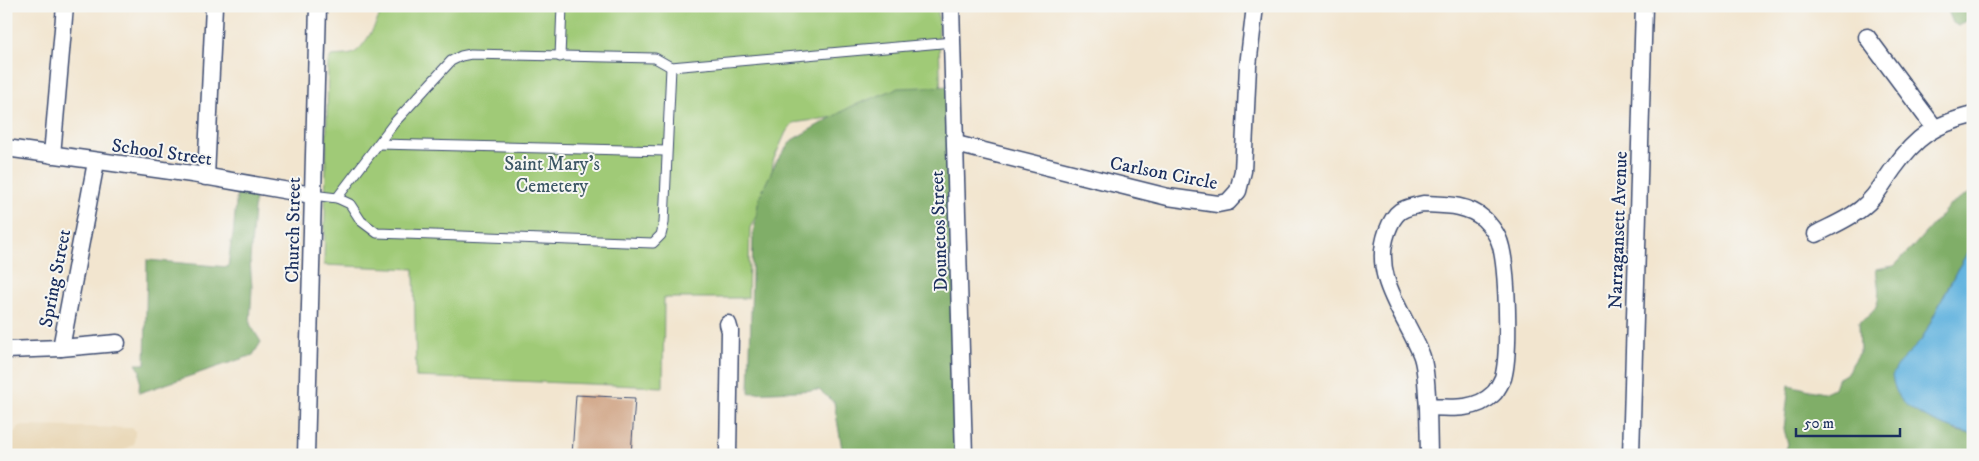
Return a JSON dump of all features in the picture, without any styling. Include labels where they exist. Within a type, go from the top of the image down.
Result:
[{"type":"street","points":[[52,155],[65,6]]},
{"type":"street","points":[[206,176],[214,6]]},
{"type":"street","name":"Church Street","points":[[306,455],[318,6]]},
{"type":"street","name":"Dounetos Street","points":[[951,6],[964,455]]},
{"type":"street","name":"Carlson Circle","points":[[956,144],[1168,197],[1202,203],[1218,204],[1228,202],[1238,191],[1243,171],[1248,66],[1255,6]]},
{"type":"street","name":"Narragansett Avenue","points":[[1631,455],[1644,6]]},
{"type":"street","points":[[1868,37],[1934,127]]},
{"type":"street","points":[[1816,234],[1862,208],[1879,191],[1893,169],[1913,145],[1934,127],[1973,115]]},
{"type":"street","name":"School Street","points":[[6,148],[206,176],[312,194]]},
{"type":"street","name":"Spring Street","points":[[6,350],[61,348],[96,162]]},
{"type":"street","points":[[1428,407],[1460,409],[1477,404],[1494,394],[1502,379],[1504,369],[1507,321],[1504,260],[1498,238],[1486,220],[1472,210],[1450,205],[1423,204],[1405,207],[1392,220],[1384,240],[1382,263],[1386,283],[1422,356],[1428,407],[1429,455]]},
{"type":"street","points":[[728,324],[730,331],[728,455]]},
{"type":"street","points":[[61,348],[117,343]]},
{"type":"lane","points":[[560,57],[562,6]]},
{"type":"lane","points":[[337,198],[379,144],[451,61],[471,54],[655,58],[671,67],[952,42]]},
{"type":"lane","points":[[312,194],[337,198],[350,204],[361,221],[377,234],[653,243],[661,235],[664,223],[671,67]]},
{"type":"lane","points":[[379,144],[666,151]]},
{"type":"shaded area","points":[[19,426],[132,428],[135,431],[134,444],[121,452],[121,455],[6,455],[6,431],[16,432]]},
{"type":"green space","name":"Saint Mary's Cemetery","points":[[383,6],[938,6],[941,102],[793,123],[786,132],[773,161],[771,186],[750,228],[748,298],[664,298],[663,387],[416,377],[414,269],[324,265],[328,62],[331,56],[349,55],[359,50],[372,32]]},
{"type":"green space","points":[[1946,6],[1973,6],[1973,17],[1958,26],[1953,23]]},
{"type":"green space","points":[[953,86],[964,455],[843,455],[834,402],[819,390],[749,393],[753,236],[759,198],[776,162],[792,140],[850,107],[898,88]]},
{"type":"green space","points":[[238,181],[256,184],[250,260],[252,288],[250,324],[261,342],[253,355],[139,393],[140,370],[136,364],[145,364],[147,260],[228,267]]},
{"type":"green space","points":[[1973,191],[1973,244],[1957,270],[1921,341],[1899,363],[1956,431],[1973,434],[1973,455],[1784,455],[1788,444],[1784,429],[1789,385],[1823,393],[1834,388],[1837,379],[1846,374],[1860,352],[1859,322],[1873,312],[1878,300],[1876,269],[1894,266],[1949,206]]},
{"type":"water","points":[[1973,244],[1973,434],[1943,425],[1911,409],[1898,395],[1892,376],[1899,363],[1921,341],[1957,270]]},
{"type":"building","points":[[576,395],[635,398],[631,455],[572,455]]}]
